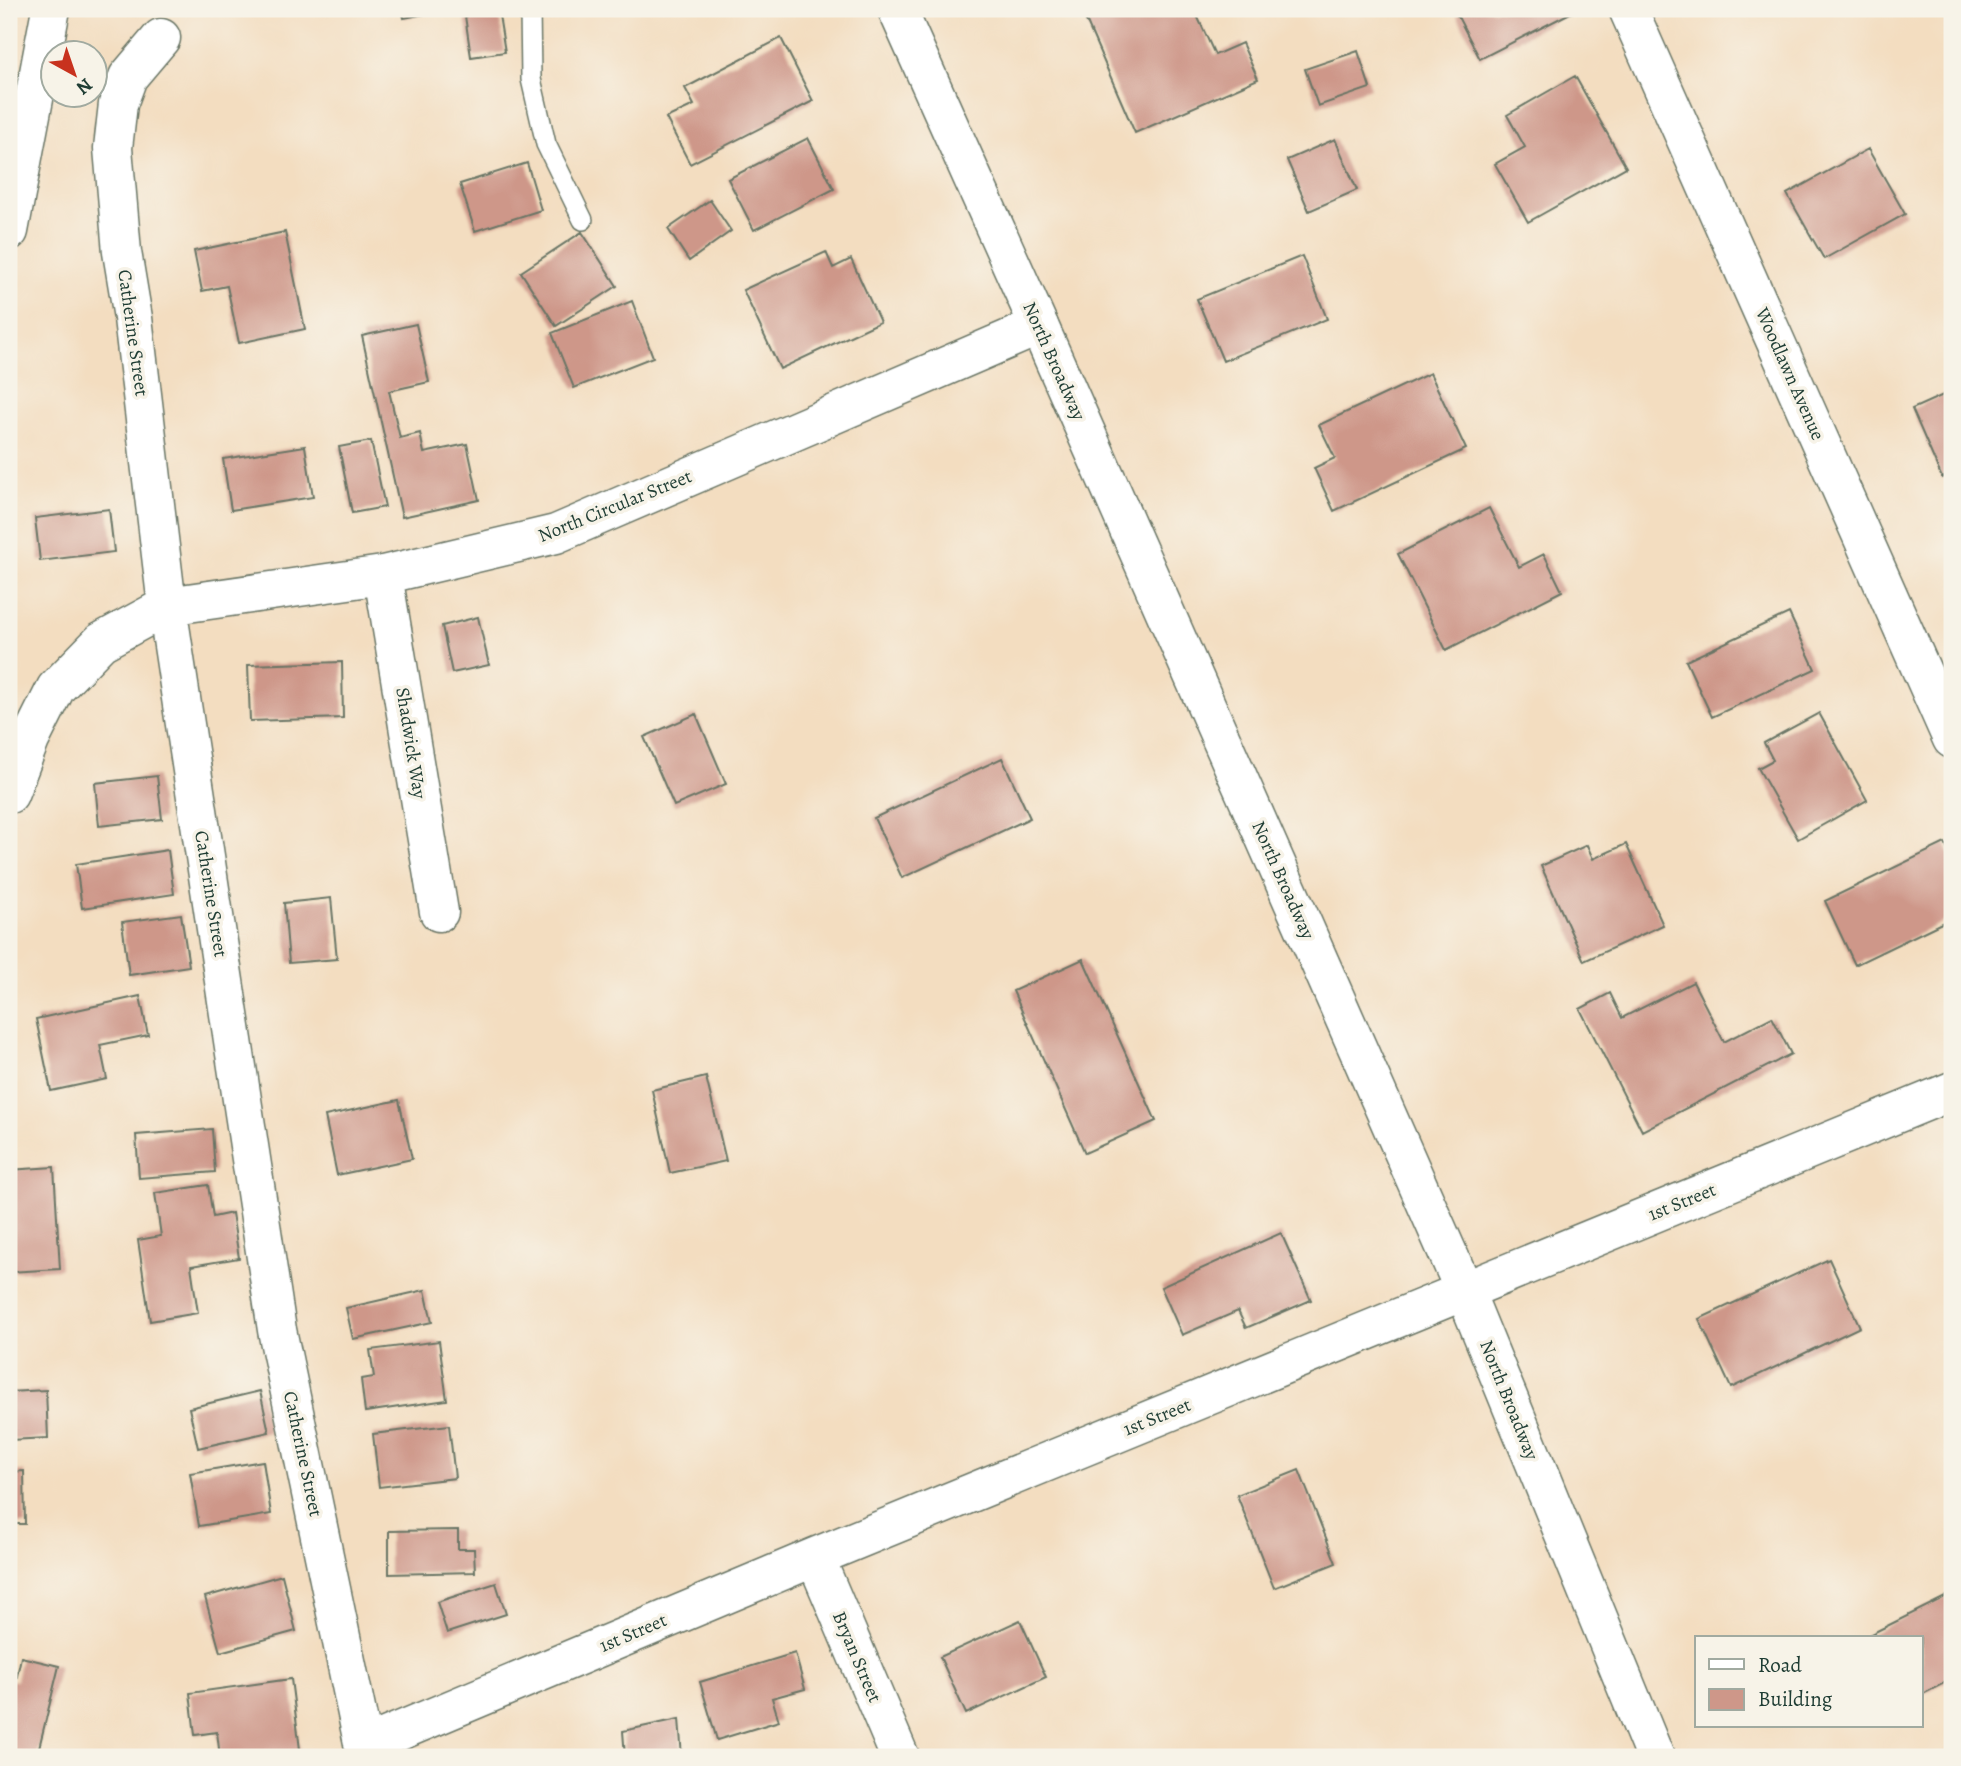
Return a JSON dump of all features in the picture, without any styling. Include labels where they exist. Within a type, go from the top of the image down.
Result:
[{"type":"main road","points":[[9,231],[51,9]]},
{"type":"main road","name":"North Broadway","points":[[897,9],[1465,1292],[1656,1757]]},
{"type":"main road","name":"Woodlawn Avenue","points":[[1628,9],[1952,739]]},
{"type":"main road","name":"Catherine Street","points":[[161,38],[128,77],[118,104],[113,148],[122,252],[133,318],[167,607],[277,1329],[365,1751]]},
{"type":"main road","name":"North Circular Street","points":[[9,794],[30,740],[56,688],[101,642],[167,607],[383,575],[555,534],[1039,326]]},
{"type":"main road","name":"Shadwick Way","points":[[383,575],[439,912]]},
{"type":"main road","name":"1st Street","points":[[365,1751],[815,1557],[1952,1091]]},
{"type":"main road","name":"Bryan Street","points":[[815,1557],[900,1757]]},
{"type":"lane","points":[[530,9],[531,79],[546,144],[583,220]]},
{"type":"building","points":[[402,9],[445,9],[445,10],[404,18]]},
{"type":"building","points":[[464,9],[498,9],[505,52],[471,57]]},
{"type":"building","points":[[1081,9],[1194,9],[1215,55],[1242,43],[1258,79],[1135,133]]},
{"type":"building","points":[[1470,9],[1578,9],[1480,59],[1457,15]]},
{"type":"building","points":[[781,38],[813,101],[690,164],[666,118],[694,105],[685,88]]},
{"type":"building","points":[[1358,51],[1370,88],[1318,106],[1305,69]]},
{"type":"building","points":[[1575,76],[1626,167],[1528,222],[1495,164],[1525,147],[1507,115]]},
{"type":"building","points":[[808,138],[834,189],[754,230],[728,179]]},
{"type":"building","points":[[1335,139],[1357,190],[1309,211],[1287,160]]},
{"type":"building","points":[[1868,149],[1905,214],[1824,259],[1787,194]]},
{"type":"building","points":[[527,163],[541,210],[475,231],[460,184]]},
{"type":"building","points":[[710,200],[731,231],[689,261],[668,229]]},
{"type":"building","points":[[285,232],[305,329],[239,343],[227,286],[202,291],[194,251]]},
{"type":"building","points":[[582,232],[617,286],[556,326],[521,272]]},
{"type":"building","points":[[826,252],[833,268],[851,259],[880,322],[780,369],[743,290]]},
{"type":"building","points":[[1302,256],[1327,319],[1223,361],[1197,299]]},
{"type":"building","points":[[632,301],[653,357],[574,388],[552,333]]},
{"type":"building","points":[[416,324],[429,382],[389,391],[400,438],[420,433],[424,453],[467,444],[479,500],[402,517],[362,336]]},
{"type":"building","points":[[1430,373],[1466,449],[1334,511],[1314,468],[1335,458],[1319,425]]},
{"type":"building","points":[[1952,391],[1952,474],[1942,478],[1912,409]]},
{"type":"building","points":[[371,441],[385,507],[352,513],[339,447]]},
{"type":"building","points":[[305,446],[313,497],[231,510],[223,459]]},
{"type":"building","points":[[1489,508],[1519,567],[1544,554],[1562,591],[1446,650],[1398,554]]},
{"type":"building","points":[[109,509],[114,552],[40,561],[35,518]]},
{"type":"building","points":[[1789,613],[1815,669],[1712,717],[1686,661]]},
{"type":"building","points":[[478,617],[489,665],[452,673],[442,626]]},
{"type":"building","points":[[342,662],[343,718],[250,721],[248,665]]},
{"type":"building","points":[[1819,713],[1867,800],[1798,839],[1758,768],[1773,760],[1764,743]]},
{"type":"building","points":[[696,714],[726,784],[674,806],[644,737]]},
{"type":"building","points":[[1002,758],[1030,818],[902,878],[874,818]]},
{"type":"building","points":[[157,776],[162,819],[99,826],[95,783]]},
{"type":"building","points":[[1945,843],[1952,859],[1952,918],[1855,965],[1825,901]]},
{"type":"building","points":[[1626,844],[1663,925],[1584,961],[1541,866],[1587,845],[1593,859]]},
{"type":"building","points":[[168,850],[174,894],[82,908],[76,864]]},
{"type":"building","points":[[331,898],[337,959],[289,963],[284,903]]},
{"type":"building","points":[[181,914],[189,966],[129,975],[122,922]]},
{"type":"building","points":[[1083,959],[1156,1121],[1085,1153],[1013,991]]},
{"type":"building","points":[[1693,982],[1724,1042],[1772,1017],[1791,1054],[1642,1131],[1580,1009],[1610,993],[1622,1018]]},
{"type":"building","points":[[140,996],[148,1035],[100,1045],[107,1079],[51,1091],[36,1019]]},
{"type":"building","points":[[706,1077],[726,1161],[670,1173],[652,1090]]},
{"type":"building","points":[[399,1100],[412,1159],[337,1175],[325,1116]]},
{"type":"building","points":[[212,1129],[215,1172],[139,1178],[136,1135]]},
{"type":"building","points":[[54,1167],[60,1269],[9,1272],[9,1170]]},
{"type":"building","points":[[208,1185],[213,1217],[232,1213],[239,1258],[191,1266],[198,1313],[150,1321],[138,1240],[161,1236],[155,1193]]},
{"type":"building","points":[[1281,1233],[1311,1300],[1246,1328],[1238,1311],[1182,1335],[1161,1287]]},
{"type":"building","points":[[1829,1259],[1860,1327],[1731,1388],[1699,1319]]},
{"type":"building","points":[[425,1290],[432,1322],[353,1339],[346,1308]]},
{"type":"building","points":[[439,1341],[447,1400],[365,1412],[361,1379],[374,1377],[370,1350]]},
{"type":"building","points":[[46,1390],[48,1438],[10,1440],[9,1392]]},
{"type":"building","points":[[260,1391],[269,1432],[198,1448],[189,1408]]},
{"type":"building","points":[[449,1425],[455,1478],[379,1487],[373,1434]]},
{"type":"building","points":[[263,1461],[271,1514],[199,1526],[190,1473]]},
{"type":"building","points":[[1299,1470],[1336,1563],[1274,1588],[1237,1495]]},
{"type":"building","points":[[24,1471],[25,1524],[9,1524],[9,1472]]},
{"type":"building","points":[[458,1530],[458,1549],[474,1549],[475,1572],[389,1574],[389,1531]]},
{"type":"building","points":[[282,1575],[296,1631],[220,1652],[205,1597]]},
{"type":"building","points":[[496,1583],[506,1614],[447,1633],[437,1602]]},
{"type":"building","points":[[1949,1595],[1952,1601],[1952,1679],[1923,1694],[1923,1636],[1867,1636]]},
{"type":"building","points":[[1020,1620],[1046,1677],[966,1714],[940,1657]]},
{"type":"building","points":[[795,1653],[805,1689],[772,1698],[779,1721],[717,1740],[700,1682]]},
{"type":"building","points":[[21,1657],[59,1666],[37,1756],[9,1749],[9,1680],[16,1681]]},
{"type":"building","points":[[291,1679],[301,1757],[220,1757],[217,1732],[195,1735],[190,1693]]},
{"type":"building","points":[[679,1719],[682,1757],[625,1757],[623,1731]]}]
